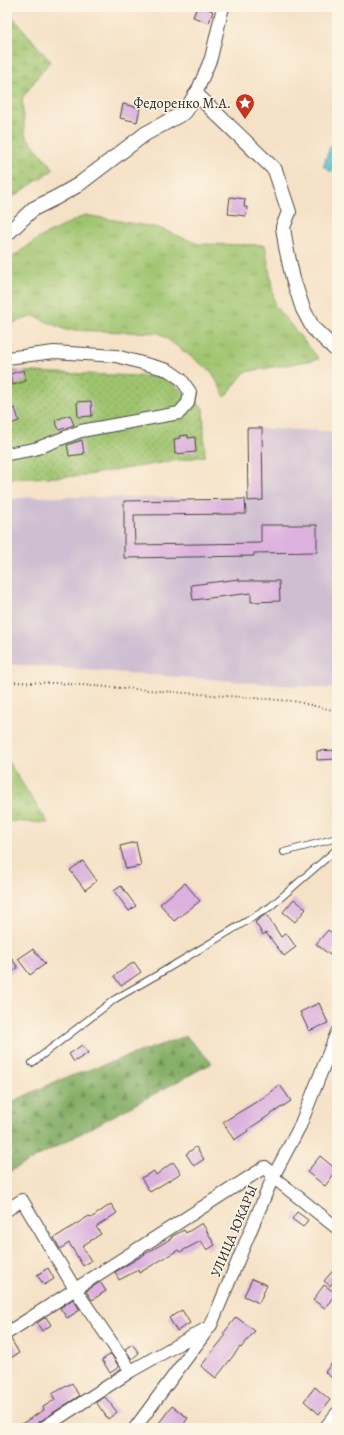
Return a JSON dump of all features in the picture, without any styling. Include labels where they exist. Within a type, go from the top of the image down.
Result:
[{"type":"street","points":[[185,112],[199,87],[210,58],[223,7]]},
{"type":"street","points":[[199,87],[209,105],[275,170],[289,212],[283,227],[293,279],[303,310],[314,328],[337,351]]},
{"type":"street","points":[[7,234],[33,209],[78,185],[145,134],[185,112],[209,105]]},
{"type":"street","points":[[7,358],[54,352],[116,356],[168,370],[181,379],[190,392],[188,403],[179,413],[81,431],[35,449],[7,454]]},
{"type":"street","name":"УЛИЦА ЮКАРЫ","points":[[135,1428],[211,1325],[273,1177],[300,1126],[337,1032]]},
{"type":"street","points":[[7,1333],[265,1167],[273,1177],[337,1228]]},
{"type":"street","points":[[7,1210],[22,1200],[75,1289],[131,1371]]},
{"type":"street","points":[[43,1428],[131,1371],[211,1325]]},
{"type":"street","points":[[325,1428],[337,1414]]},
{"type":"lane","points":[[284,852],[337,838]]},
{"type":"lane","points":[[32,1063],[115,999],[270,907],[337,849]]},
{"type":"path","points":[[7,682],[55,683],[293,701],[337,711]]},
{"type":"shaded area","points":[[247,428],[329,431],[337,438],[337,689],[7,664],[7,500],[31,497],[248,498]]},
{"type":"green space","points":[[7,15],[12,16],[50,61],[22,98],[25,135],[54,169],[7,201]]},
{"type":"green space","points":[[85,215],[159,228],[198,244],[265,245],[275,306],[319,359],[245,372],[225,397],[212,372],[159,333],[66,330],[34,316],[7,325],[7,261],[39,238]]},
{"type":"green space","points":[[7,371],[164,377],[203,408],[205,456],[80,476],[7,479]]},
{"type":"green space","points":[[7,760],[48,823],[7,821]]},
{"type":"green space","points":[[186,1036],[212,1063],[7,1173],[7,1104],[59,1080]]},
{"type":"water","points":[[337,139],[337,168],[331,172],[323,166],[330,147]]},
{"type":"building","points":[[197,7],[202,7],[213,11],[209,23],[193,17]]},
{"type":"building","points":[[123,104],[140,108],[137,122],[120,118]]},
{"type":"building","points":[[230,197],[245,199],[244,207],[247,207],[246,216],[228,214]]},
{"type":"building","points":[[24,370],[26,381],[13,385],[10,374]]},
{"type":"building","points":[[91,401],[92,416],[78,417],[77,402]]},
{"type":"building","points":[[15,408],[19,421],[7,425],[7,410]]},
{"type":"building","points":[[70,415],[74,425],[59,430],[55,420]]},
{"type":"building","points":[[247,428],[262,428],[263,500],[248,501]]},
{"type":"building","points":[[188,435],[188,438],[195,437],[196,452],[175,454],[174,439],[180,438],[179,436]]},
{"type":"building","points":[[82,440],[84,454],[69,456],[67,445]]},
{"type":"building","points":[[245,499],[246,514],[134,515],[135,545],[261,543],[261,525],[317,525],[317,552],[254,553],[254,556],[124,558],[124,501]]},
{"type":"building","points":[[239,579],[239,581],[279,581],[280,601],[251,602],[251,593],[193,600],[191,585]]},
{"type":"building","points":[[337,750],[337,759],[317,760],[317,751]]},
{"type":"building","points":[[136,842],[141,866],[126,869],[120,846]]},
{"type":"building","points":[[83,861],[97,881],[85,890],[70,870]]},
{"type":"building","points":[[185,883],[200,901],[174,921],[160,904]]},
{"type":"building","points":[[121,886],[136,906],[129,911],[114,891]]},
{"type":"building","points":[[294,899],[306,909],[295,922],[283,912]]},
{"type":"building","points":[[266,914],[281,937],[286,933],[296,947],[284,956],[266,933],[263,935],[255,922]]},
{"type":"building","points":[[328,930],[337,937],[337,946],[330,955],[316,944]]},
{"type":"building","points":[[33,949],[45,964],[30,975],[18,959]]},
{"type":"building","points":[[12,959],[18,968],[7,975],[7,962]]},
{"type":"building","points":[[134,962],[141,972],[121,986],[114,976]]},
{"type":"building","points":[[319,1003],[328,1023],[309,1031],[300,1012]]},
{"type":"building","points":[[82,1045],[88,1053],[74,1062],[69,1054]]},
{"type":"building","points":[[280,1085],[291,1101],[234,1140],[223,1122],[271,1093],[270,1092]]},
{"type":"building","points":[[196,1147],[204,1159],[194,1166],[186,1154]]},
{"type":"building","points":[[320,1156],[337,1170],[325,1186],[307,1172]]},
{"type":"building","points":[[173,1162],[181,1173],[150,1192],[141,1178],[154,1171],[156,1175]]},
{"type":"building","points":[[111,1204],[117,1213],[96,1227],[101,1234],[82,1246],[91,1261],[83,1266],[69,1243],[60,1249],[54,1238],[89,1216],[91,1218]]},
{"type":"building","points":[[297,1212],[308,1220],[303,1227],[292,1219]]},
{"type":"building","points":[[202,1223],[215,1245],[207,1250],[201,1241],[180,1252],[178,1250],[139,1273],[138,1270],[119,1280],[115,1272],[172,1238],[171,1237],[184,1230],[186,1233]]},
{"type":"building","points":[[337,1266],[337,1278],[330,1286],[324,1281]]},
{"type":"building","points":[[48,1268],[54,1279],[44,1285],[37,1275]]},
{"type":"building","points":[[252,1279],[267,1285],[259,1303],[244,1296]]},
{"type":"building","points":[[100,1282],[106,1291],[92,1300],[86,1291]]},
{"type":"building","points":[[324,1285],[336,1293],[325,1308],[313,1300]]},
{"type":"building","points":[[73,1299],[80,1310],[67,1318],[60,1308]]},
{"type":"building","points":[[182,1310],[190,1323],[177,1331],[169,1318]]},
{"type":"building","points":[[46,1317],[51,1325],[42,1331],[37,1323]]},
{"type":"building","points":[[236,1317],[255,1331],[241,1348],[240,1347],[216,1378],[201,1366],[225,1336],[223,1334]]},
{"type":"building","points":[[11,1339],[19,1353],[7,1360],[7,1340]]},
{"type":"building","points":[[132,1344],[139,1353],[132,1359],[125,1349]]},
{"type":"building","points":[[111,1354],[119,1367],[110,1373],[102,1360]]},
{"type":"building","points":[[337,1357],[337,1382],[325,1372]]},
{"type":"building","points":[[72,1383],[79,1396],[39,1422],[36,1428],[15,1428],[44,1410],[43,1407],[55,1400],[52,1394]]},
{"type":"building","points":[[315,1387],[330,1400],[319,1414],[304,1401]]},
{"type":"building","points":[[105,1397],[117,1412],[108,1419],[96,1402]]},
{"type":"building","points":[[172,1406],[188,1418],[181,1428],[166,1428],[159,1423]]},
{"type":"place","name":"Федоренко М.А.","points":[[245,120]]}]
